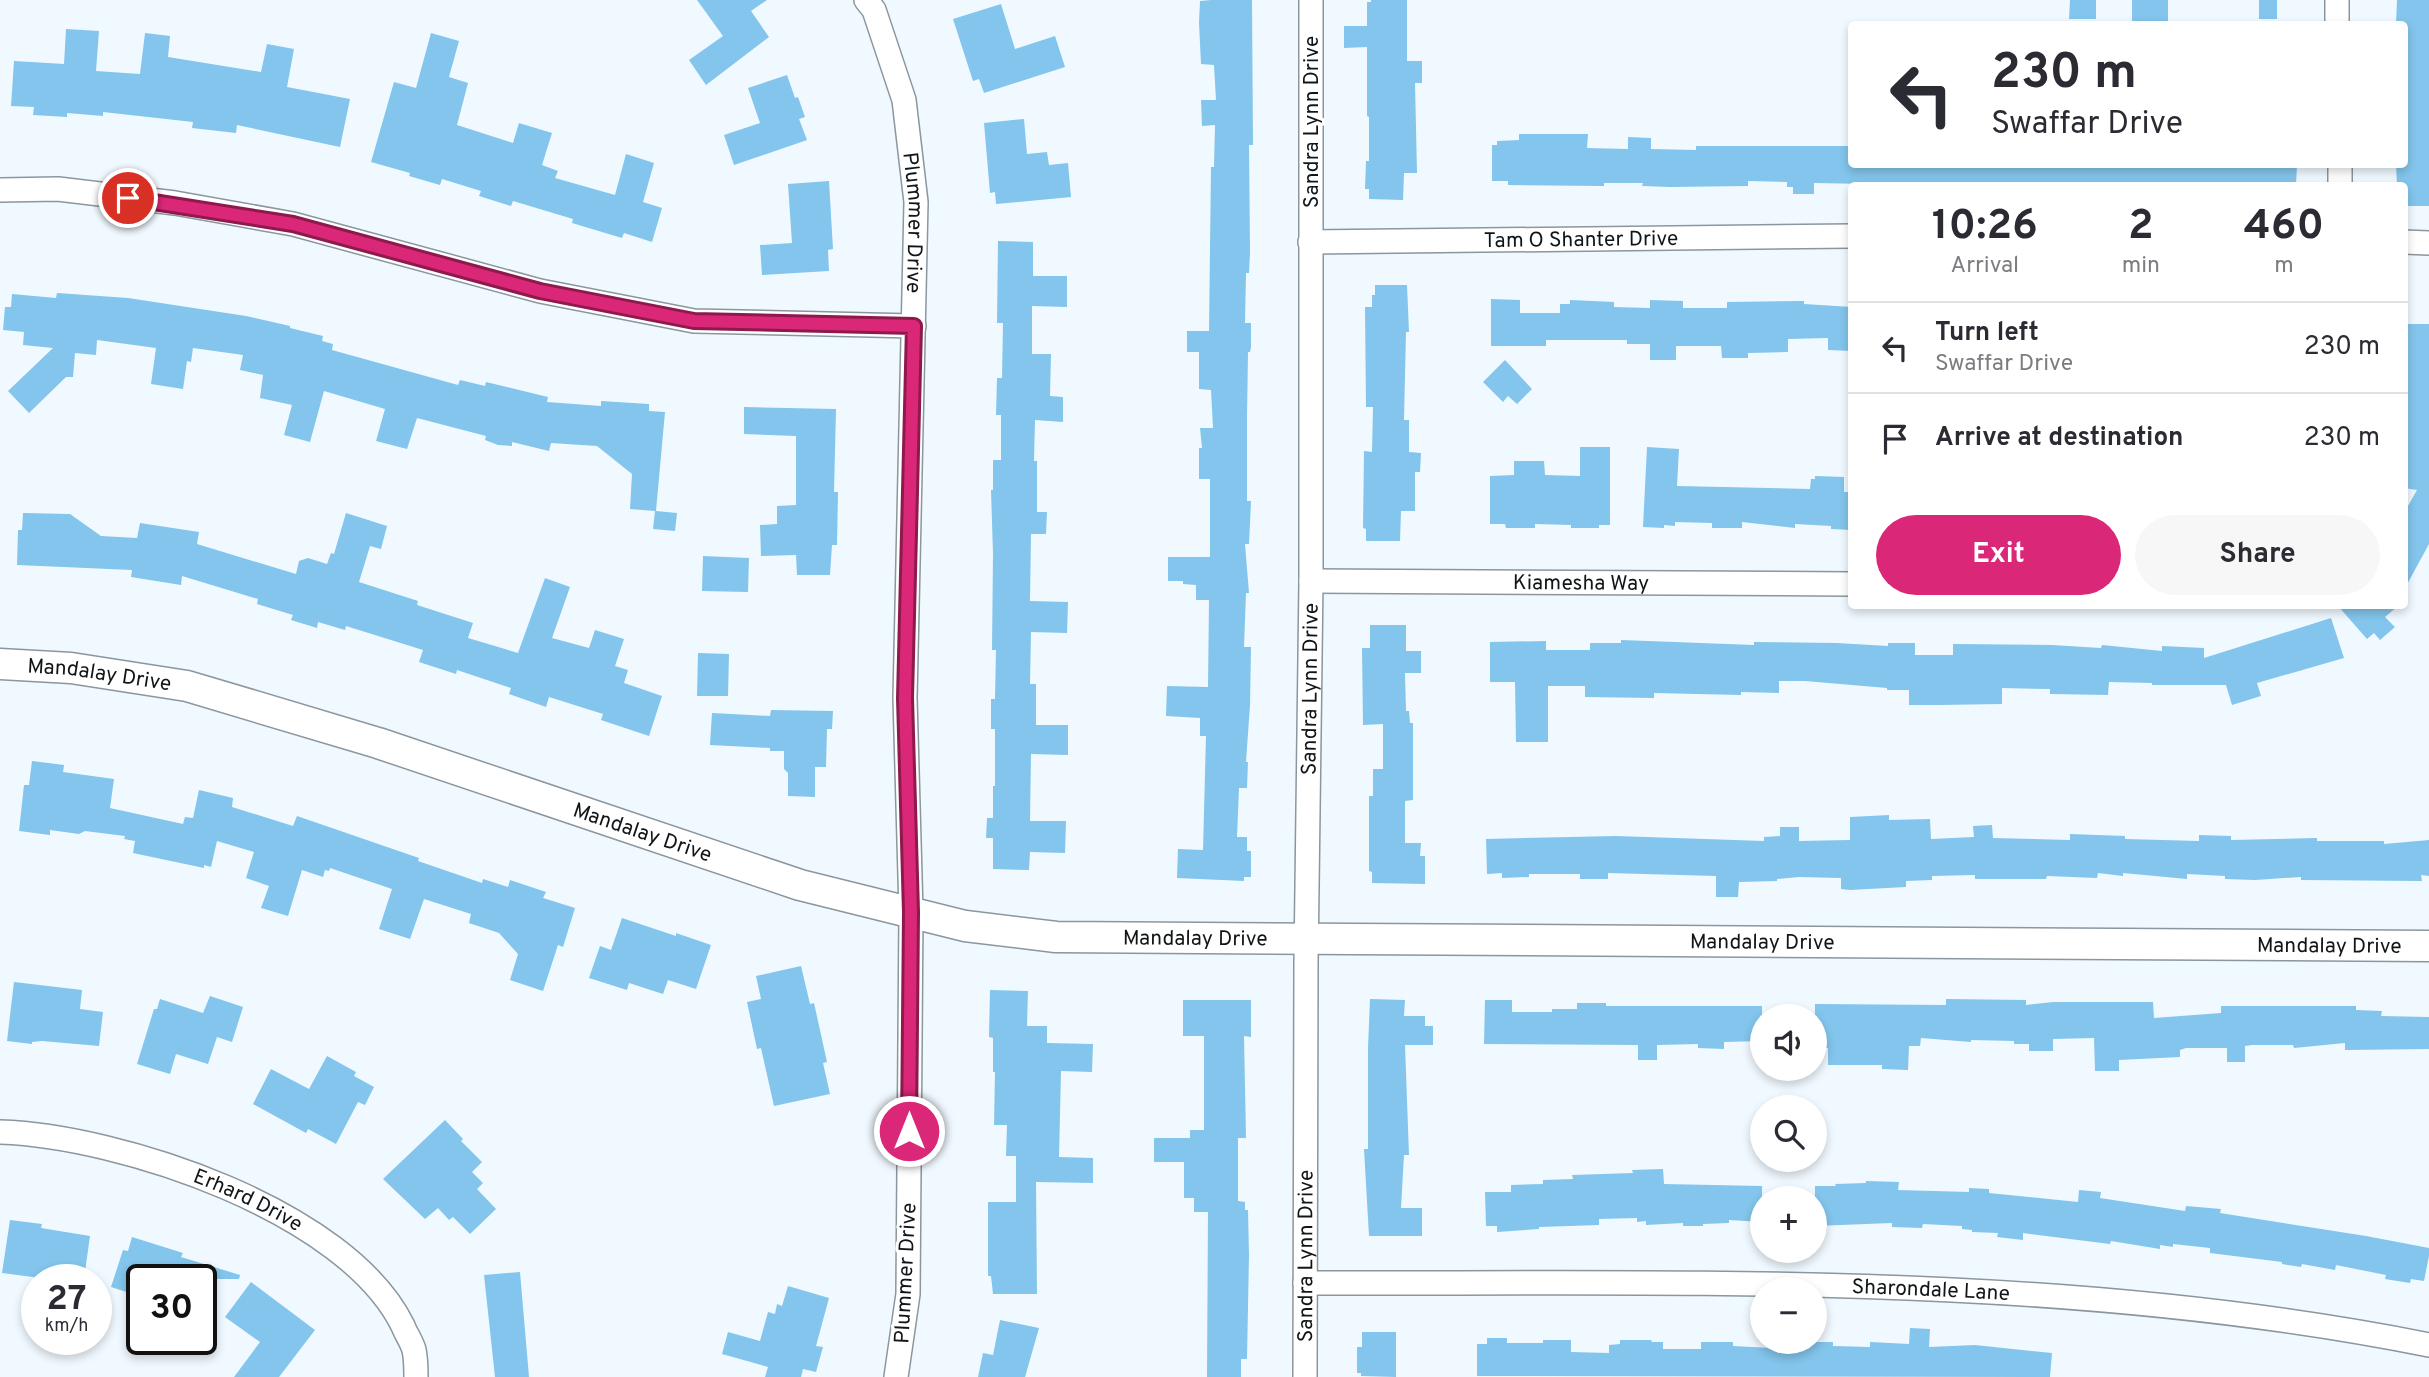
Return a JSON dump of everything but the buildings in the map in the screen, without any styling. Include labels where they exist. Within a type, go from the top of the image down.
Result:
[{"type":"street","name":"Plummer Drive","points":[[866,0],[874,10],[904,100],[916,202],[905,698],[911,912],[908,1294],[896,1377]]},
{"type":"street","name":"Sandra Lynn Drive","points":[[1305,1377],[1306,939],[1311,581],[1311,0]]},
{"type":"street","points":[[2337,0],[2337,21]]},
{"type":"street","points":[[0,190],[58,189],[175,203],[293,224],[540,291],[694,321],[914,326]]},
{"type":"street","name":"Tam O Shanter Drive","points":[[1310,242],[1848,236]]},
{"type":"street","points":[[2408,242],[2429,243]]},
{"type":"street","name":"Kiamesha Way","points":[[1311,581],[1848,584]]},
{"type":"street","name":"Mandalay Drive","points":[[0,664],[71,668],[187,686],[378,743],[800,885],[965,926],[1056,937],[2429,946]]},
{"type":"street","name":"Erhard Drive","points":[[0,1132],[75,1140],[148,1158],[209,1180],[281,1214],[332,1246],[372,1280],[394,1307],[414,1349],[416,1377]]},
{"type":"street","name":"Sharondale Lane","points":[[1305,1283],[1832,1284],[1969,1290],[2184,1307],[2382,1335],[2429,1345]]},
{"type":"route","points":[[128,198],[175,203],[293,224],[540,291],[694,321],[914,326],[905,698],[911,912],[909,1131]]}]
